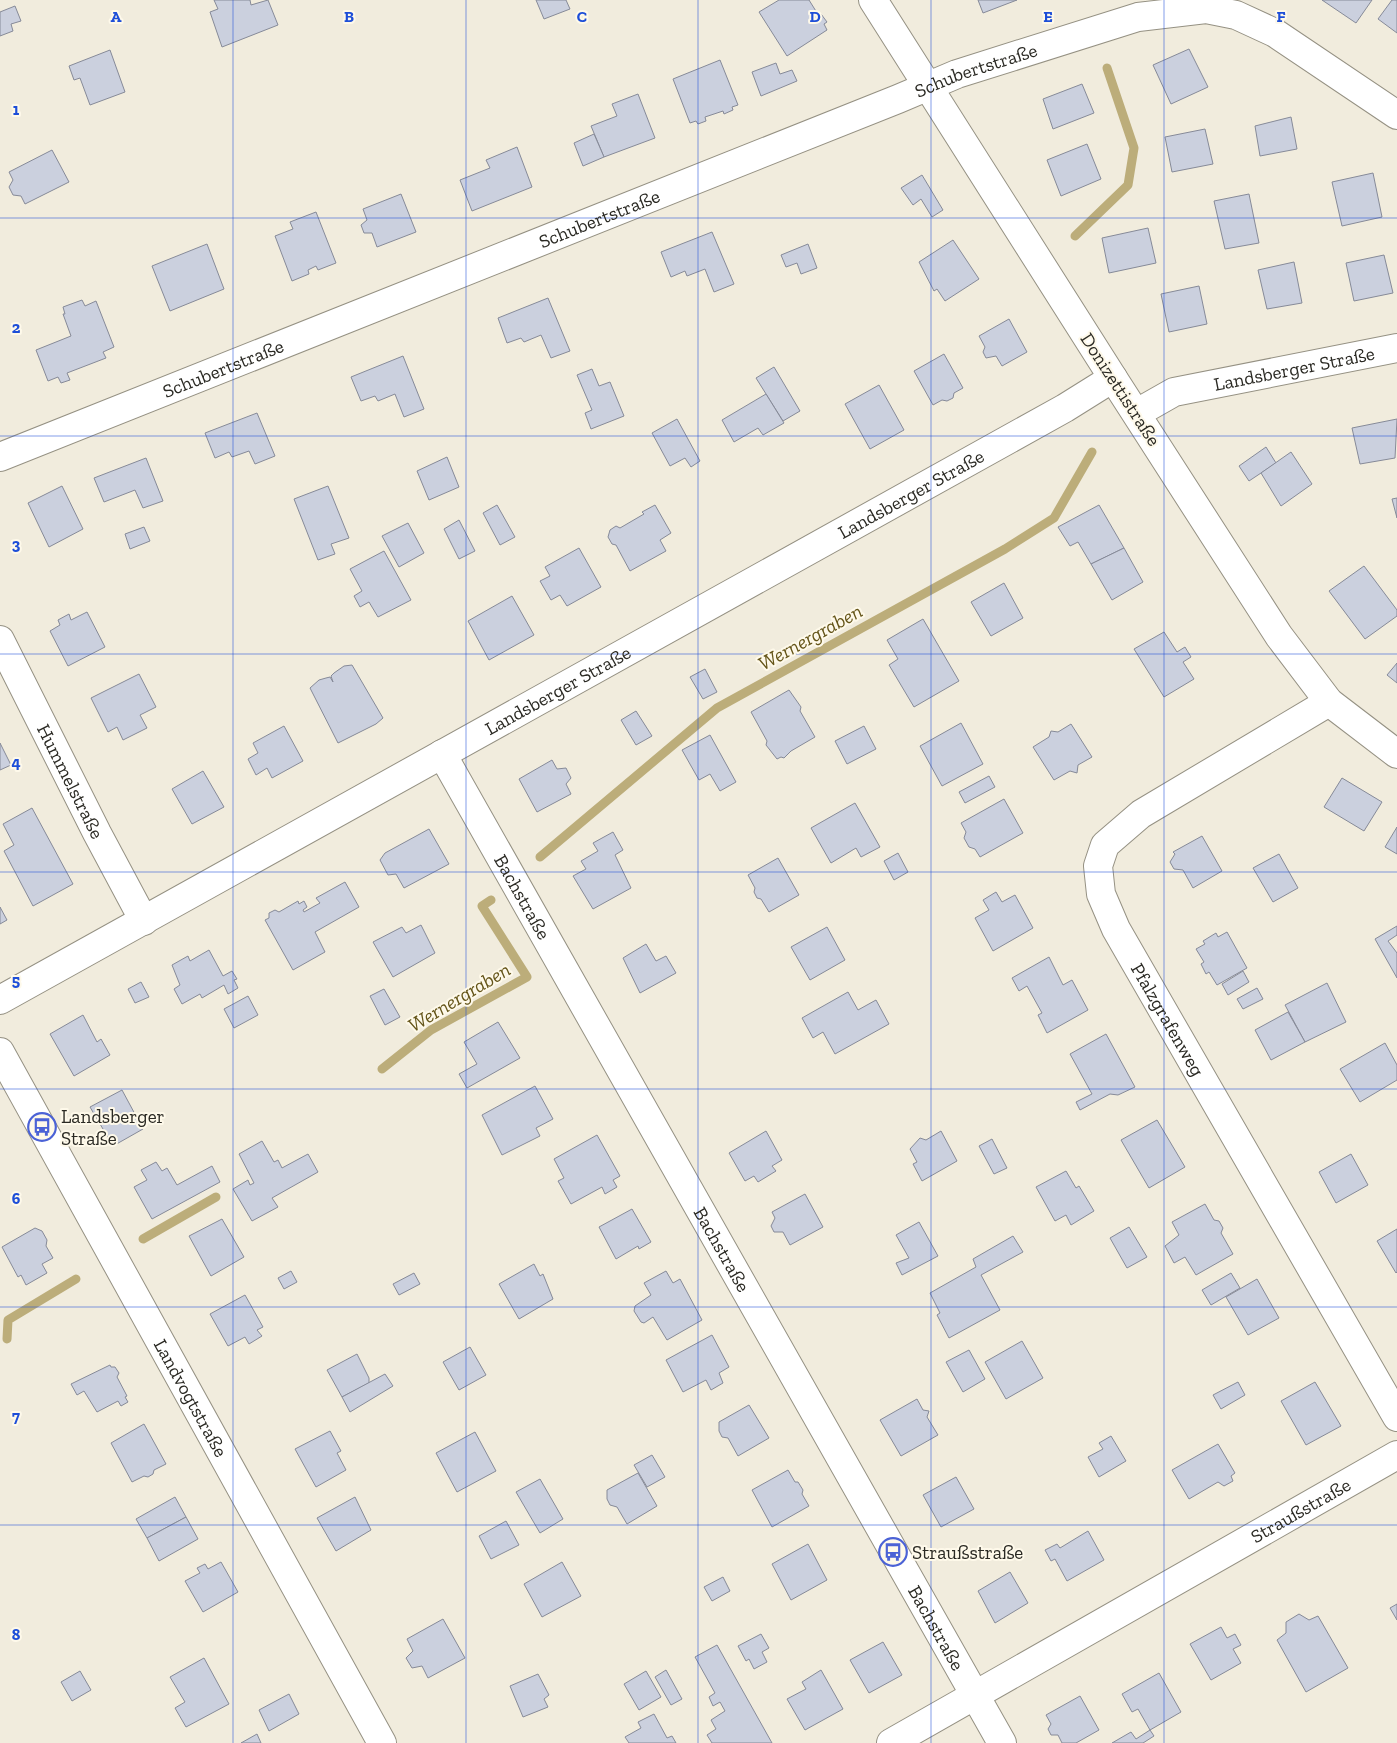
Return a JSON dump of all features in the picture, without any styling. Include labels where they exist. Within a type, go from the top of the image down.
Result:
[{"type":"street","name":"Donizettistraße","points":[[873,0],[1279,636],[1329,702],[1397,754]]},
{"type":"street","name":"Schubertstraße","points":[[0,457],[880,107],[928,85],[957,74],[1138,17],[1206,9],[1236,15],[1274,33],[1397,115]]},
{"type":"street","name":"Landsberger Straße","points":[[1136,413],[1174,392],[1397,348]]},
{"type":"street","name":"Landsberger Straße","points":[[0,1000],[1048,417],[1113,378]]},
{"type":"street","name":"Hummelstraße","points":[[0,640],[96,833],[144,920]]},
{"type":"street","name":"Pfalzgrafenweg","points":[[1329,702],[1141,814],[1105,845],[1098,866],[1101,894],[1116,929],[1397,1417]]},
{"type":"street","name":"Bachstraße","points":[[442,754],[1002,1743]]},
{"type":"street","name":"Landvogtstraße","points":[[0,1052],[382,1743]]},
{"type":"street","name":"Straußstraße","points":[[891,1743],[1397,1455]]},
{"type":"building","points":[[214,0],[250,0],[251,5],[268,0],[278,25],[222,47],[210,12],[218,9]]},
{"type":"building","points":[[536,0],[566,0],[570,9],[544,19]]},
{"type":"building","points":[[779,0],[809,0],[819,16],[821,14],[827,22],[824,24],[827,30],[787,56],[759,12]]},
{"type":"building","points":[[978,0],[1017,0],[983,13]]},
{"type":"building","points":[[1322,0],[1372,0],[1356,23]]},
{"type":"building","points":[[1392,0],[1397,0],[1397,33],[1378,19]]},
{"type":"building","points":[[15,6],[21,21],[11,24],[13,31],[0,36],[0,12]]},
{"type":"building","points":[[1189,49],[1208,87],[1171,104],[1153,65]]},
{"type":"building","points":[[110,50],[125,92],[90,105],[80,78],[74,80],[69,66]]},
{"type":"building","points":[[720,60],[738,105],[732,107],[733,110],[724,114],[723,111],[705,117],[706,121],[698,124],[696,121],[690,123],[673,79]]},
{"type":"building","points":[[776,63],[780,74],[792,70],[797,81],[761,96],[752,72]]},
{"type":"building","points":[[1082,84],[1094,113],[1053,129],[1043,99]]},
{"type":"building","points":[[638,94],[655,138],[604,157],[591,126],[617,116],[612,104]]},
{"type":"building","points":[[1291,117],[1297,149],[1260,156],[1255,126]]},
{"type":"building","points":[[1205,129],[1213,164],[1172,172],[1165,137]]},
{"type":"building","points":[[594,134],[604,157],[583,166],[574,143]]},
{"type":"building","points":[[1087,144],[1101,179],[1061,196],[1047,160]]},
{"type":"building","points":[[517,147],[532,187],[472,211],[460,180],[490,168],[486,160]]},
{"type":"building","points":[[52,150],[69,182],[25,204],[21,196],[13,195],[9,187],[13,180],[9,172]]},
{"type":"building","points":[[1373,173],[1382,217],[1342,226],[1332,182]]},
{"type":"building","points":[[922,175],[943,210],[932,217],[921,199],[913,205],[901,188]]},
{"type":"building","points":[[401,194],[416,232],[377,247],[372,233],[364,233],[361,225],[367,220],[363,209]]},
{"type":"building","points":[[1249,194],[1259,243],[1225,249],[1214,201]]},
{"type":"building","points":[[316,212],[336,263],[318,270],[316,266],[308,270],[309,274],[292,281],[275,236],[293,229],[290,222]]},
{"type":"building","points":[[1148,228],[1156,263],[1109,273],[1102,238]]},
{"type":"building","points":[[712,232],[734,284],[714,292],[705,269],[687,276],[685,271],[671,277],[661,252]]},
{"type":"building","points":[[953,240],[979,279],[945,301],[937,289],[934,291],[919,262]]},
{"type":"building","points":[[207,244],[224,289],[170,311],[152,266]]},
{"type":"building","points":[[808,244],[817,268],[801,274],[797,263],[786,267],[781,255]]},
{"type":"building","points":[[1384,255],[1393,293],[1354,301],[1346,263]]},
{"type":"building","points":[[1294,262],[1302,303],[1267,309],[1258,270]]},
{"type":"building","points":[[1199,286],[1207,324],[1169,332],[1161,294]]},
{"type":"building","points":[[548,298],[570,351],[551,358],[541,335],[524,342],[521,338],[507,343],[498,318]]},
{"type":"building","points":[[82,300],[85,306],[96,301],[114,347],[103,352],[106,358],[67,373],[70,380],[61,383],[58,377],[48,381],[36,350],[71,336],[63,314],[65,314],[63,307]]},
{"type":"building","points":[[1009,319],[1027,352],[1002,366],[996,356],[986,358],[983,352],[985,347],[979,336]]},
{"type":"building","points":[[944,354],[963,388],[954,393],[953,398],[947,401],[942,400],[933,405],[914,371]]},
{"type":"building","points":[[403,356],[424,409],[404,417],[395,394],[378,401],[375,396],[361,401],[351,377]]},
{"type":"building","points":[[774,367],[800,411],[783,421],[756,378]]},
{"type":"building","points":[[592,369],[599,386],[610,382],[624,416],[591,429],[585,413],[592,410],[577,375]]},
{"type":"building","points":[[879,385],[904,430],[870,449],[845,404]]},
{"type":"building","points":[[766,394],[784,423],[763,435],[758,428],[734,442],[722,420]]},
{"type":"building","points":[[257,413],[275,456],[255,464],[249,451],[232,457],[229,452],[215,458],[205,433]]},
{"type":"building","points":[[677,419],[700,461],[691,467],[685,458],[670,466],[652,433]]},
{"type":"building","points":[[1397,419],[1395,458],[1360,464],[1352,428]]},
{"type":"building","points":[[1266,447],[1276,463],[1249,481],[1239,466]]},
{"type":"building","points":[[1291,452],[1312,484],[1281,506],[1261,473]]},
{"type":"building","points":[[447,457],[459,487],[429,500],[417,471]]},
{"type":"building","points":[[146,458],[163,501],[143,508],[135,490],[104,502],[94,478]]},
{"type":"building","points":[[62,486],[83,529],[49,547],[28,503]]},
{"type":"building","points":[[328,486],[349,538],[331,544],[335,554],[318,560],[294,499]]},
{"type":"building","points":[[1397,498],[1397,518],[1392,499]]},
{"type":"building","points":[[497,505],[515,537],[500,545],[483,513]]},
{"type":"building","points":[[655,505],[671,533],[660,540],[666,551],[630,571],[616,545],[612,544],[608,537],[610,530],[616,526],[620,528]]},
{"type":"building","points":[[1099,505],[1124,548],[1091,564],[1078,542],[1070,546],[1058,527]]},
{"type":"building","points":[[459,520],[475,551],[459,559],[444,529]]},
{"type":"building","points":[[408,523],[424,553],[399,567],[382,536]]},
{"type":"building","points":[[144,527],[150,541],[130,549],[125,534]]},
{"type":"building","points":[[579,548],[601,587],[567,606],[560,595],[551,600],[540,581],[550,576],[545,567]]},
{"type":"building","points":[[1124,548],[1143,582],[1112,600],[1091,564]]},
{"type":"building","points":[[384,551],[411,600],[378,617],[369,602],[360,607],[354,596],[362,591],[350,569]]},
{"type":"building","points":[[1364,566],[1397,610],[1397,616],[1365,639],[1329,591]]},
{"type":"building","points":[[1004,583],[1023,618],[991,636],[971,602]]},
{"type":"building","points":[[512,596],[534,635],[489,660],[468,621]]},
{"type":"building","points":[[87,612],[105,647],[68,666],[50,631],[60,625],[58,620],[69,614],[71,620]]},
{"type":"building","points":[[923,619],[959,681],[914,707],[889,665],[898,659],[887,640]]},
{"type":"building","points":[[1164,632],[1177,652],[1185,647],[1191,657],[1183,662],[1194,679],[1164,697],[1134,649]]},
{"type":"building","points":[[1397,663],[1397,683],[1387,675]]},
{"type":"building","points":[[352,665],[383,718],[376,724],[338,743],[310,688],[319,680],[326,678],[330,677],[333,682],[331,676],[334,673],[344,666]]},
{"type":"building","points":[[705,669],[717,692],[703,699],[690,677]]},
{"type":"building","points":[[139,674],[156,707],[140,715],[147,728],[123,740],[117,727],[108,732],[91,698]]},
{"type":"building","points":[[789,690],[801,707],[800,711],[815,737],[791,751],[784,758],[777,759],[766,745],[767,741],[751,712]]},
{"type":"building","points":[[636,711],[652,736],[636,745],[621,720]]},
{"type":"building","points":[[961,723],[983,764],[942,786],[920,746]]},
{"type":"building","points":[[1071,724],[1092,757],[1078,765],[1077,773],[1070,771],[1054,780],[1033,747],[1049,737],[1051,731],[1058,732]]},
{"type":"building","points":[[284,726],[303,761],[272,778],[267,768],[256,775],[248,759],[258,753],[253,743]]},
{"type":"building","points":[[864,726],[876,749],[847,764],[835,741]]},
{"type":"building","points":[[710,735],[736,782],[720,791],[710,774],[699,780],[682,750]]},
{"type":"building","points":[[0,743],[11,765],[0,770]]},
{"type":"building","points":[[552,760],[557,769],[566,768],[571,778],[566,784],[571,794],[537,812],[519,779]]},
{"type":"building","points":[[203,771],[224,807],[192,824],[172,789]]},
{"type":"building","points":[[989,776],[995,787],[965,803],[959,792]]},
{"type":"building","points":[[1342,778],[1382,802],[1364,831],[1324,807]]},
{"type":"building","points":[[1004,799],[1023,833],[980,857],[975,849],[969,847],[964,838],[966,832],[961,823]]},
{"type":"building","points":[[855,803],[880,847],[861,857],[856,848],[831,863],[811,828]]},
{"type":"building","points":[[32,808],[73,884],[33,906],[4,851],[14,845],[3,824]]},
{"type":"building","points":[[1397,827],[1397,854],[1385,847]]},
{"type":"building","points":[[429,829],[449,864],[404,888],[396,874],[388,875],[380,860],[385,853]]},
{"type":"building","points":[[613,832],[623,850],[615,855],[631,888],[593,909],[573,876],[586,869],[581,861],[598,851],[593,843]]},
{"type":"building","points":[[1202,836],[1222,871],[1193,888],[1183,870],[1174,869],[1170,862],[1175,854],[1173,852]]},
{"type":"building","points":[[898,853],[908,872],[894,880],[884,861]]},
{"type":"building","points":[[1279,854],[1298,888],[1273,902],[1253,868]]},
{"type":"building","points":[[778,858],[799,895],[769,912],[761,899],[757,898],[754,892],[755,888],[748,875]]},
{"type":"building","points":[[345,882],[359,907],[315,932],[325,952],[293,970],[265,920],[269,918],[269,913],[275,910],[279,912],[298,901],[299,904],[304,901],[307,907],[303,910],[304,912],[320,903],[316,898]]},
{"type":"building","points":[[996,892],[1002,902],[1015,895],[1033,928],[993,951],[975,918],[989,910],[983,900]]},
{"type":"building","points":[[0,907],[7,920],[0,924]]},
{"type":"building","points":[[421,925],[435,953],[393,977],[373,942],[402,927],[406,933]]},
{"type":"building","points":[[1397,926],[1397,935],[1388,941],[1397,953],[1397,978],[1375,939]]},
{"type":"building","points":[[827,927],[845,960],[810,980],[791,947]]},
{"type":"building","points":[[1227,932],[1247,968],[1217,985],[1209,972],[1206,974],[1201,964],[1204,962],[1196,949],[1205,944],[1203,941],[1216,933],[1218,937]]},
{"type":"building","points":[[646,944],[656,961],[666,956],[676,973],[640,993],[623,958]]},
{"type":"building","points":[[209,950],[223,976],[232,971],[237,979],[234,980],[238,988],[228,994],[224,985],[202,998],[200,994],[182,1004],[174,989],[180,985],[172,965],[188,956],[190,961]]},
{"type":"building","points":[[1049,957],[1063,985],[1072,980],[1088,1010],[1047,1033],[1038,1015],[1042,1013],[1027,986],[1019,991],[1012,978]]},
{"type":"building","points":[[1243,971],[1249,982],[1228,995],[1222,984]]},
{"type":"building","points":[[141,982],[149,997],[135,1003],[128,989]]},
{"type":"building","points":[[1327,983],[1346,1022],[1305,1042],[1285,1005]]},
{"type":"building","points":[[1257,988],[1263,999],[1243,1009],[1237,999]]},
{"type":"building","points":[[384,989],[400,1017],[385,1025],[370,996]]},
{"type":"building","points":[[848,992],[858,1010],[876,1000],[889,1024],[835,1054],[823,1032],[813,1038],[802,1018]]},
{"type":"building","points":[[248,996],[258,1015],[234,1028],[224,1009]]},
{"type":"building","points":[[1288,1012],[1305,1042],[1271,1060],[1255,1030]]},
{"type":"building","points":[[83,1015],[97,1042],[101,1039],[110,1055],[74,1076],[50,1034]]},
{"type":"building","points":[[498,1022],[520,1058],[467,1088],[459,1074],[477,1064],[464,1042]]},
{"type":"building","points":[[1106,1034],[1135,1087],[1118,1095],[1110,1094],[1080,1110],[1076,1102],[1092,1094],[1070,1054]]},
{"type":"building","points":[[1385,1043],[1397,1065],[1397,1080],[1360,1102],[1340,1069]]},
{"type":"building","points":[[535,1086],[553,1119],[536,1128],[540,1136],[502,1155],[482,1115]]},
{"type":"building","points":[[122,1090],[143,1129],[113,1146],[90,1107]]},
{"type":"building","points":[[1157,1120],[1185,1167],[1149,1188],[1121,1140]]},
{"type":"building","points":[[766,1131],[782,1160],[772,1166],[776,1171],[758,1182],[754,1176],[745,1181],[729,1153]]},
{"type":"building","points":[[941,1131],[957,1161],[922,1181],[913,1164],[917,1162],[910,1149],[920,1138],[926,1140]]},
{"type":"building","points":[[597,1135],[620,1176],[613,1180],[617,1187],[605,1194],[602,1187],[571,1204],[558,1181],[564,1178],[554,1159]]},
{"type":"building","points":[[992,1139],[1007,1168],[994,1174],[979,1146]]},
{"type":"building","points":[[262,1141],[274,1162],[278,1160],[282,1168],[308,1154],[318,1172],[272,1198],[278,1207],[252,1221],[233,1189],[248,1180],[250,1185],[254,1183],[239,1154]]},
{"type":"building","points":[[1351,1154],[1368,1185],[1336,1203],[1319,1172]]},
{"type":"building","points":[[156,1162],[162,1171],[167,1168],[177,1185],[212,1166],[220,1182],[152,1219],[134,1187],[147,1180],[141,1170]]},
{"type":"building","points":[[1066,1171],[1076,1188],[1079,1186],[1094,1211],[1071,1225],[1066,1215],[1055,1221],[1036,1187]]},
{"type":"building","points":[[805,1194],[823,1227],[790,1245],[783,1232],[774,1232],[771,1226],[775,1218],[772,1212]]},
{"type":"building","points":[[1205,1204],[1214,1220],[1219,1221],[1223,1228],[1221,1233],[1233,1254],[1196,1275],[1185,1257],[1174,1263],[1165,1246],[1179,1235],[1172,1222]]},
{"type":"building","points":[[632,1209],[651,1242],[639,1249],[638,1246],[616,1259],[599,1227]]},
{"type":"building","points":[[222,1219],[244,1257],[211,1276],[189,1236]]},
{"type":"building","points":[[919,1222],[938,1256],[902,1275],[896,1263],[909,1258],[896,1235]]},
{"type":"building","points":[[1129,1227],[1147,1257],[1127,1268],[1110,1238]]},
{"type":"building","points":[[35,1228],[42,1231],[47,1240],[46,1246],[53,1258],[42,1264],[47,1273],[26,1285],[21,1275],[18,1277],[2,1247]]},
{"type":"building","points":[[1397,1229],[1397,1272],[1396,1273],[1377,1241]]},
{"type":"building","points":[[1013,1236],[1023,1252],[981,1275],[1000,1310],[949,1338],[937,1315],[940,1313],[930,1293],[976,1267],[973,1259]]},
{"type":"building","points":[[534,1264],[540,1276],[543,1274],[553,1299],[519,1319],[499,1284]]},
{"type":"building","points":[[291,1271],[297,1282],[284,1289],[278,1278]]},
{"type":"building","points":[[666,1271],[673,1283],[680,1279],[702,1320],[667,1340],[653,1317],[644,1323],[641,1322],[634,1311],[635,1306],[651,1295],[644,1283]]},
{"type":"building","points":[[414,1273],[420,1284],[399,1295],[393,1284]]},
{"type":"building","points":[[1231,1273],[1240,1288],[1211,1305],[1202,1290]]},
{"type":"building","points":[[1257,1279],[1279,1318],[1248,1335],[1226,1297]]},
{"type":"building","points":[[245,1295],[263,1327],[257,1330],[262,1336],[249,1344],[245,1337],[228,1346],[210,1314]]},
{"type":"building","points":[[712,1335],[729,1367],[719,1373],[723,1383],[711,1390],[706,1380],[683,1392],[666,1360]]},
{"type":"building","points":[[1022,1341],[1043,1378],[1006,1399],[985,1362]]},
{"type":"building","points":[[470,1347],[486,1375],[459,1390],[443,1362]]},
{"type":"building","points":[[969,1350],[985,1379],[963,1392],[946,1362]]},
{"type":"building","points":[[357,1354],[369,1378],[369,1383],[342,1397],[327,1370]]},
{"type":"building","points":[[110,1365],[115,1367],[119,1373],[117,1377],[127,1396],[125,1397],[128,1402],[121,1406],[118,1401],[97,1412],[84,1391],[77,1395],[71,1384]]},
{"type":"building","points":[[385,1374],[393,1386],[350,1412],[342,1397]]},
{"type":"building","points":[[1238,1382],[1245,1395],[1221,1409],[1213,1395]]},
{"type":"building","points":[[1315,1382],[1341,1426],[1306,1445],[1281,1401]]},
{"type":"building","points":[[917,1399],[923,1410],[929,1411],[927,1417],[938,1435],[901,1456],[880,1420]]},
{"type":"building","points":[[749,1405],[769,1438],[738,1456],[728,1438],[722,1437],[719,1431],[719,1422]]},
{"type":"building","points":[[144,1424],[166,1464],[154,1470],[153,1474],[148,1477],[144,1476],[132,1482],[111,1443]]},
{"type":"building","points":[[330,1431],[341,1451],[337,1453],[346,1470],[316,1487],[295,1449]]},
{"type":"building","points":[[475,1432],[496,1471],[457,1492],[436,1453]]},
{"type":"building","points":[[1111,1436],[1126,1461],[1099,1477],[1088,1457],[1103,1449],[1099,1443]]},
{"type":"building","points":[[1218,1444],[1235,1473],[1231,1476],[1233,1481],[1224,1486],[1218,1482],[1189,1499],[1172,1470]]},
{"type":"building","points":[[652,1455],[665,1477],[647,1487],[634,1465]]},
{"type":"building","points":[[788,1470],[795,1482],[798,1482],[803,1490],[802,1494],[809,1506],[772,1527],[752,1490]]},
{"type":"building","points":[[638,1473],[657,1506],[627,1524],[617,1507],[610,1505],[607,1499],[607,1490]]},
{"type":"building","points":[[956,1477],[974,1509],[941,1527],[923,1495]]},
{"type":"building","points":[[540,1479],[563,1519],[540,1533],[516,1492]]},
{"type":"building","points":[[175,1497],[186,1517],[147,1538],[136,1519]]},
{"type":"building","points":[[355,1497],[371,1530],[336,1551],[317,1518]]},
{"type":"building","points":[[186,1517],[198,1539],[159,1561],[147,1538]]},
{"type":"building","points":[[506,1521],[519,1545],[491,1559],[479,1536]]},
{"type":"building","points":[[1088,1531],[1104,1560],[1067,1581],[1055,1559],[1051,1561],[1045,1550],[1057,1544],[1060,1548]]},
{"type":"building","points":[[808,1544],[827,1580],[791,1600],[772,1564]]},
{"type":"building","points":[[221,1562],[238,1592],[203,1612],[185,1581],[200,1573],[197,1568],[205,1564],[208,1569]]},
{"type":"building","points":[[562,1562],[581,1596],[542,1617],[524,1584]]},
{"type":"building","points":[[1010,1572],[1028,1603],[995,1623],[978,1591]]},
{"type":"building","points":[[723,1577],[730,1591],[712,1601],[704,1587]]},
{"type":"building","points":[[1397,1604],[1397,1620],[1390,1608]]},
{"type":"building","points":[[1299,1614],[1309,1620],[1318,1616],[1348,1668],[1306,1692],[1277,1640],[1286,1633],[1286,1622]]},
{"type":"building","points":[[443,1619],[465,1658],[428,1678],[422,1666],[412,1668],[406,1658],[413,1651],[407,1639]]},
{"type":"building","points":[[1221,1627],[1227,1638],[1235,1634],[1241,1645],[1233,1649],[1241,1663],[1211,1680],[1190,1644]]},
{"type":"building","points":[[761,1634],[769,1648],[762,1652],[767,1662],[754,1669],[749,1659],[746,1661],[738,1646]]},
{"type":"building","points":[[883,1642],[902,1675],[869,1693],[850,1660]]},
{"type":"building","points":[[717,1645],[772,1743],[712,1743],[707,1735],[716,1729],[711,1720],[725,1711],[720,1702],[713,1706],[709,1697],[715,1693],[695,1657]]},
{"type":"building","points":[[204,1658],[229,1704],[186,1727],[175,1708],[185,1702],[170,1677]]},
{"type":"building","points":[[666,1670],[682,1699],[671,1705],[655,1677]]},
{"type":"building","points":[[821,1670],[843,1709],[805,1730],[787,1699],[806,1689],[802,1682]]},
{"type":"building","points":[[80,1671],[91,1690],[72,1701],[61,1682]]},
{"type":"building","points":[[646,1671],[661,1697],[639,1710],[624,1684]]},
{"type":"building","points":[[1159,1673],[1181,1712],[1150,1730],[1138,1709],[1132,1712],[1122,1694]]},
{"type":"building","points":[[538,1674],[549,1695],[544,1699],[548,1707],[523,1717],[510,1686]]},
{"type":"building","points":[[289,1694],[299,1714],[269,1731],[259,1710]]},
{"type":"building","points":[[1080,1696],[1099,1730],[1076,1743],[1062,1743],[1058,1735],[1051,1735],[1048,1729],[1051,1724],[1046,1715]]},
{"type":"building","points":[[654,1714],[667,1738],[672,1736],[676,1743],[629,1743],[625,1737],[641,1728],[638,1722]]},
{"type":"building","points":[[1150,1730],[1154,1736],[1143,1743],[1112,1743],[1131,1732],[1136,1739]]},
{"type":"building","points":[[257,1734],[261,1743],[241,1743]]},
{"type":"waterway","name":"Wernergraben","points":[[1075,236],[1128,185],[1134,148],[1107,68]]},
{"type":"waterway","name":"Wernergraben","points":[[540,857],[717,708],[1005,549],[1054,518],[1092,452]]},
{"type":"waterway","name":"Wernergraben","points":[[382,1069],[431,1030],[527,977],[482,906],[491,900]]},
{"type":"waterway","name":"Wernergraben","points":[[143,1239],[216,1197]]},
{"type":"waterway","name":"Wernergraben","points":[[7,1339],[8,1320],[76,1279]]},
{"type":"place","name":"Landsberger Straße","points":[[42,1127]]},
{"type":"place","name":"Straußstraße","points":[[893,1552]]}]
